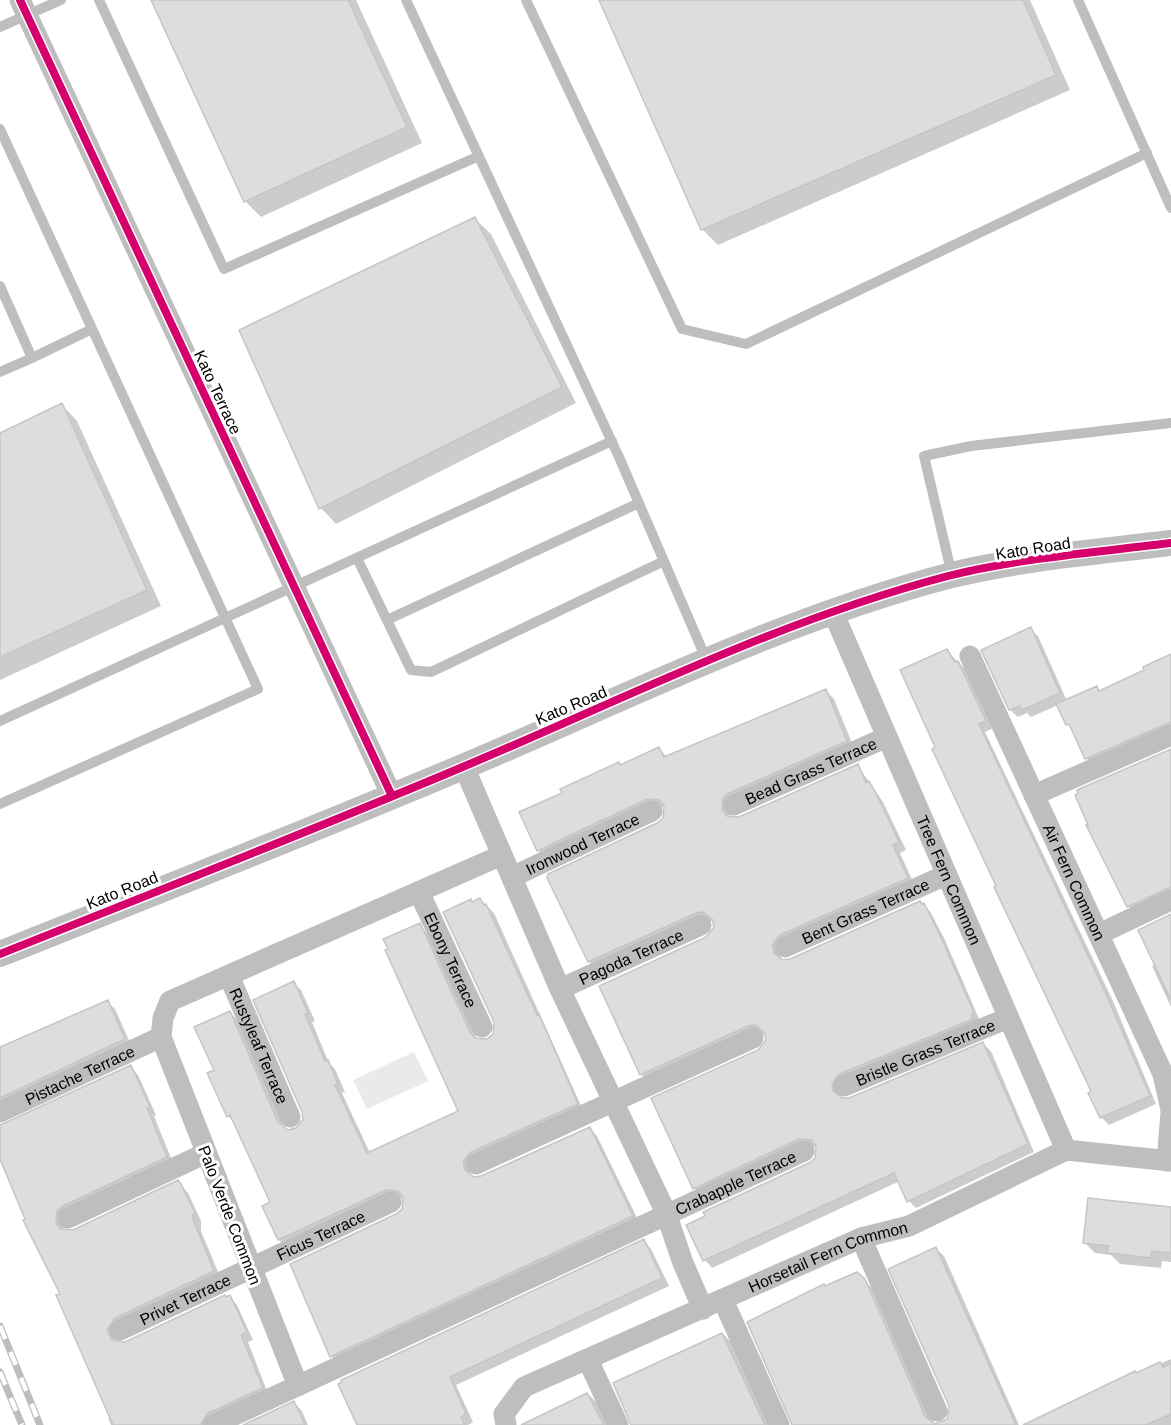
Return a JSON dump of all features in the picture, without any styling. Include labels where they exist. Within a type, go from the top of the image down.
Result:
[{"type":"street","name":"Kato Terrace","points":[[24,7],[392,796]]},
{"type":"street","name":"Kato Road","points":[[0,954],[464,767],[707,661],[832,612],[952,576],[1040,559],[1171,543]]},
{"type":"street","name":"Tree Fern Common","points":[[832,612],[1066,1150]]},
{"type":"street","name":"Air Fern Common","points":[[969,656],[1099,934],[1167,1072],[1171,1111],[1169,1161]]},
{"type":"street","points":[[1034,795],[1171,735]]},
{"type":"street","name":"Bead Grass Terrace","points":[[734,805],[887,737]]},
{"type":"street","points":[[464,767],[560,989],[666,1213],[683,1263],[703,1309]]},
{"type":"street","name":"Ironwood Terrace","points":[[512,877],[652,811]]},
{"type":"street","points":[[161,1037],[163,1018],[170,1001],[502,855]]},
{"type":"street","name":"Bent Grass Terrace","points":[[785,947],[946,875]]},
{"type":"street","name":"Ebony Terrace","points":[[419,892],[482,1027]]},
{"type":"street","points":[[1099,934],[1171,900]]},
{"type":"street","name":"Pagoda Terrace","points":[[560,989],[701,925]]},
{"type":"street","name":"Rustyleaf Terrace","points":[[229,976],[290,1117]]},
{"type":"street","name":"Bristle Grass Terrace","points":[[844,1086],[1008,1018]]},
{"type":"street","name":"Pistache Terrace","points":[[0,1112],[161,1037]]},
{"type":"street","name":"Palo Verde Common","points":[[161,1037],[250,1269],[298,1386]]},
{"type":"street","points":[[477,1164],[753,1038]]},
{"type":"street","points":[[1066,1150],[1169,1161]]},
{"type":"street","name":"Horsetail Fern Common","points":[[505,1419],[524,1387],[861,1238],[909,1226],[1066,1150]]},
{"type":"street","name":"Crabapple Terrace","points":[[666,1213],[804,1151]]},
{"type":"street","points":[[68,1218],[206,1153]]},
{"type":"street","name":"Ficus Terrace","points":[[250,1269],[391,1202]]},
{"type":"street","points":[[213,1425],[666,1213]]},
{"type":"street","points":[[861,1238],[937,1411]]},
{"type":"street","name":"Privet Terrace","points":[[120,1330],[250,1269]]},
{"type":"street","points":[[723,1300],[779,1425]]},
{"type":"street","points":[[588,1360],[618,1425]]},
{"type":"lane","points":[[0,27],[24,7],[61,0]]},
{"type":"lane","points":[[99,0],[225,269],[479,156]]},
{"type":"lane","points":[[406,0],[612,441],[707,661]]},
{"type":"lane","points":[[526,0],[682,329],[746,344],[1147,153]]},
{"type":"lane","points":[[1078,0],[1171,208]]},
{"type":"lane","points":[[0,129],[258,689],[0,804]]},
{"type":"lane","points":[[0,286],[32,358]]},
{"type":"lane","points":[[0,372],[92,329]]},
{"type":"lane","points":[[952,576],[924,456],[971,446],[1171,423]]},
{"type":"lane","points":[[0,721],[612,441]]},
{"type":"lane","points":[[387,620],[639,503]]},
{"type":"lane","points":[[357,558],[411,670],[431,672],[664,561]]},
{"type":"shaded area","points":[[414,1052],[428,1081],[367,1109],[353,1080]]},
{"type":"building","points":[[151,0],[348,0],[407,127],[244,202]]},
{"type":"building","points":[[599,0],[1023,0],[1056,75],[701,230]]},
{"type":"building","points":[[475,217],[562,387],[319,509],[239,330]]},
{"type":"building","points":[[62,403],[147,590],[0,657],[0,433]]},
{"type":"building","points":[[1031,627],[1060,693],[1022,710],[1020,706],[1009,710],[981,650]]},
{"type":"building","points":[[947,649],[955,662],[958,661],[986,721],[979,724],[1105,992],[1150,1096],[1100,1118],[1088,1093],[1091,1091],[994,887],[996,886],[932,749],[935,747],[900,670]]},
{"type":"building","points":[[1171,654],[1171,722],[1085,759],[1069,724],[1066,725],[1056,704],[1097,686],[1099,691],[1144,670],[1143,667]]},
{"type":"building","points":[[826,689],[847,741],[729,793],[723,798],[722,810],[727,816],[739,817],[858,764],[866,783],[869,781],[876,793],[899,842],[893,845],[908,878],[780,935],[772,945],[774,953],[783,960],[790,959],[920,901],[924,903],[938,931],[974,1013],[971,1014],[973,1019],[839,1074],[832,1084],[833,1091],[842,1098],[849,1098],[983,1042],[1028,1144],[907,1202],[894,1173],[703,1261],[686,1225],[705,1216],[703,1212],[809,1163],[815,1158],[816,1146],[811,1140],[799,1139],[693,1189],[651,1098],[758,1050],[766,1040],[764,1032],[755,1025],[748,1026],[640,1075],[599,986],[706,937],[714,927],[712,919],[703,912],[696,913],[588,962],[547,878],[548,874],[657,823],[663,818],[664,806],[659,800],[647,799],[537,851],[519,812],[562,793],[560,789],[619,762],[620,765],[659,747],[664,757]]},
{"type":"building","points":[[1171,749],[1171,887],[1127,907],[1086,825],[1088,825],[1075,795],[1078,793],[1077,790]]},
{"type":"building","points":[[480,898],[484,905],[486,904],[537,1015],[539,1014],[578,1104],[471,1152],[463,1162],[465,1170],[474,1177],[481,1176],[590,1127],[633,1216],[330,1357],[290,1264],[396,1214],[402,1209],[403,1197],[398,1191],[386,1190],[278,1240],[262,1206],[270,1202],[230,1115],[227,1117],[207,1073],[214,1070],[194,1027],[230,1011],[278,1122],[288,1130],[296,1128],[303,1119],[302,1112],[253,1000],[294,981],[325,1061],[328,1060],[338,1084],[335,1085],[367,1153],[458,1111],[385,950],[388,949],[383,939],[420,923],[470,1032],[475,1038],[487,1039],[493,1034],[494,1022],[443,912],[471,899],[472,902]]},
{"type":"building","points":[[1171,914],[1171,1000],[1138,930]]},
{"type":"building","points":[[108,1000],[125,1039],[0,1098],[0,1047]]},
{"type":"building","points":[[131,1065],[150,1107],[147,1108],[167,1157],[63,1206],[57,1211],[56,1223],[61,1229],[73,1230],[178,1180],[181,1184],[195,1213],[192,1215],[194,1222],[214,1271],[115,1318],[107,1330],[112,1340],[125,1342],[225,1295],[226,1297],[230,1295],[247,1332],[241,1335],[263,1388],[208,1413],[200,1425],[113,1425],[56,1295],[60,1294],[23,1220],[25,1219],[0,1159],[0,1125]]},
{"type":"building","points":[[1088,1198],[1171,1207],[1171,1253],[1152,1251],[1151,1258],[1107,1253],[1108,1246],[1083,1243]]},
{"type":"building","points":[[644,1239],[662,1278],[450,1377],[466,1414],[461,1417],[465,1425],[357,1425],[338,1384],[342,1382],[341,1380]]},
{"type":"building","points":[[936,1247],[1016,1425],[792,1425],[747,1322],[824,1284],[825,1286],[857,1272],[865,1279],[925,1416],[935,1424],[947,1419],[949,1406],[888,1269]]},
{"type":"building","points":[[722,1333],[765,1425],[631,1425],[613,1383]]},
{"type":"building","points":[[1160,1362],[1163,1367],[1171,1363],[1171,1414],[1146,1425],[1023,1425],[1135,1371],[1136,1373]]},
{"type":"building","points":[[587,1393],[604,1425],[521,1425]]},
{"type":"building","points":[[294,1401],[305,1425],[243,1425]]},
{"type":"railway","points":[[0,1326],[40,1425]]},
{"type":"railway","points":[[0,1372],[22,1425]]},
{"type":"cycle path","points":[[20,0],[392,796]]},
{"type":"cycle path","points":[[0,954],[349,814],[703,662],[824,615],[886,594],[975,570],[1059,556],[1171,543]]}]
